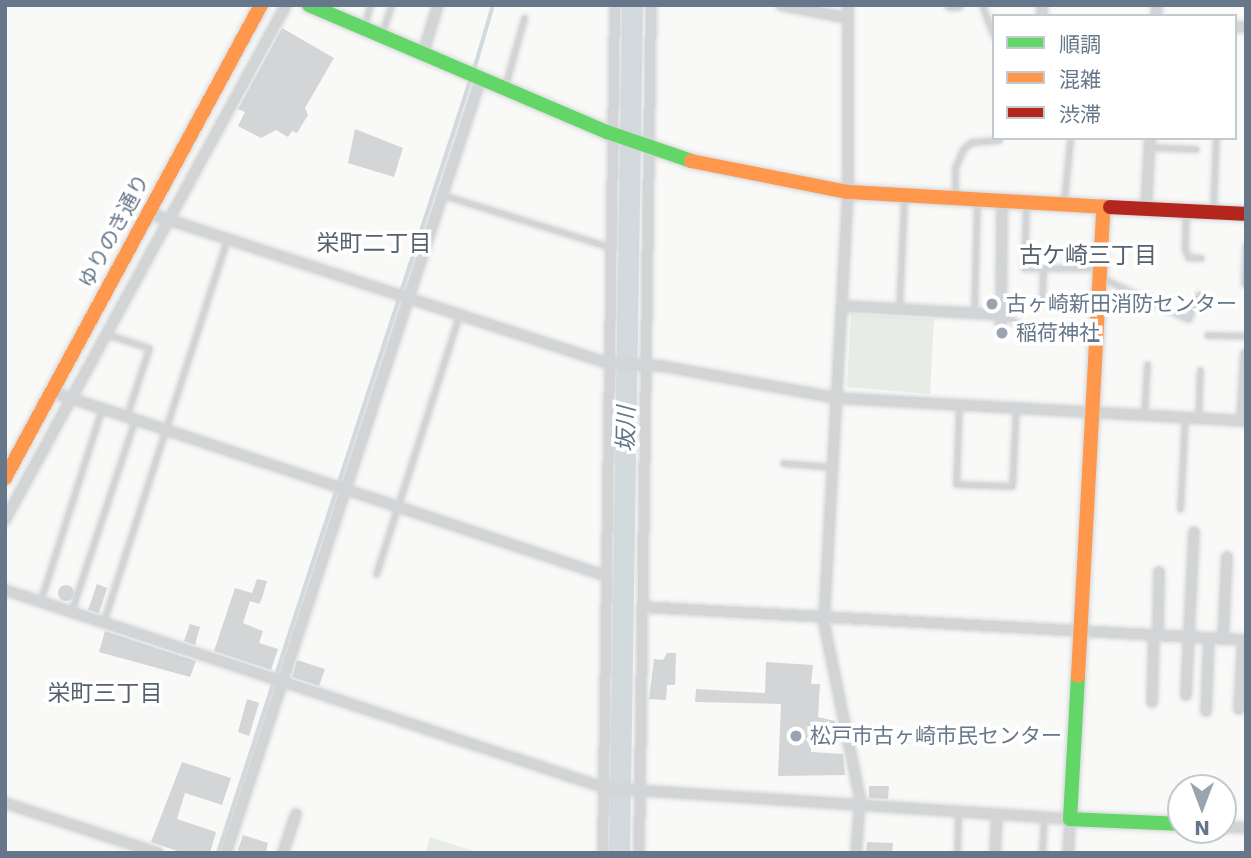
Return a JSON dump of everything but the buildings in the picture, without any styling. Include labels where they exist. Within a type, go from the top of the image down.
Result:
[{"type":"street","name":"ゆりのき通り","points":[[5,478],[261,5]]},
{"type":"street","points":[[5,520],[286,5]]},
{"type":"street","points":[[309,5],[615,134],[698,163],[848,192],[1246,215]]},
{"type":"street","points":[[423,53],[438,5]]},
{"type":"street","points":[[603,853],[607,788],[607,363],[615,134],[615,5]]},
{"type":"street","points":[[639,853],[645,144],[651,5]]},
{"type":"street","points":[[781,5],[847,18]]},
{"type":"street","points":[[848,5],[848,192],[824,617],[860,807],[856,853]]},
{"type":"street","points":[[950,5],[958,5]]},
{"type":"street","points":[[226,853],[277,680],[403,298],[442,195],[475,76]]},
{"type":"street","points":[[1146,209],[1150,143]]},
{"type":"street","points":[[843,306],[1002,318],[1002,201]]},
{"type":"street","points":[[1068,853],[1103,207]]},
{"type":"street","points":[[148,213],[607,363],[644,364],[837,398],[1244,420],[1246,354]]},
{"type":"street","points":[[52,392],[70,401],[606,576]]},
{"type":"street","points":[[1186,695],[1194,531]]},
{"type":"street","points":[[1223,639],[1227,557]]},
{"type":"street","points":[[1152,702],[1158,572]]},
{"type":"street","points":[[5,590],[607,788],[860,807],[1167,823]]},
{"type":"street","points":[[642,607],[1244,640],[1239,709]]},
{"type":"street","points":[[1206,711],[1209,638]]},
{"type":"street","points":[[5,803],[158,853]]},
{"type":"street","points":[[283,853],[296,814]]},
{"type":"street","points":[[995,853],[997,815]]},
{"type":"lane","points":[[363,29],[370,5]]},
{"type":"lane","points":[[381,36],[391,5]]},
{"type":"lane","points":[[982,5],[992,31]]},
{"type":"lane","points":[[505,89],[524,18]]},
{"type":"lane","points":[[955,198],[957,156],[971,142],[999,140]]},
{"type":"lane","points":[[1064,204],[1070,140]]},
{"type":"lane","points":[[1212,212],[1216,140]]},
{"type":"lane","points":[[1150,143],[1196,149]]},
{"type":"lane","points":[[442,195],[610,247]]},
{"type":"lane","points":[[899,309],[905,196]]},
{"type":"lane","points":[[974,314],[977,200]]},
{"type":"lane","points":[[1026,202],[1024,268],[1101,273],[1188,319],[1199,295]]},
{"type":"lane","points":[[1186,211],[1185,249],[1188,257],[1201,258]]},
{"type":"lane","points":[[103,623],[227,240]]},
{"type":"lane","points":[[1244,285],[1246,244]]},
{"type":"lane","points":[[1042,298],[1043,268]]},
{"type":"lane","points":[[376,575],[459,316]]},
{"type":"lane","points":[[1002,318],[1022,326]]},
{"type":"lane","points":[[71,612],[130,420],[149,348],[106,334]]},
{"type":"lane","points":[[1207,335],[1246,336]]},
{"type":"lane","points":[[1144,415],[1147,364]]},
{"type":"lane","points":[[1198,418],[1200,370]]},
{"type":"lane","points":[[959,406],[956,484],[1012,486],[1016,408]]},
{"type":"lane","points":[[40,602],[101,411]]},
{"type":"lane","points":[[1180,509],[1185,418]]},
{"type":"lane","points":[[783,463],[833,467]]},
{"type":"lane","points":[[957,853],[958,813]]},
{"type":"lane","points":[[1042,853],[1044,817]]},
{"type":"shaded area","points":[[851,314],[934,319],[930,394],[847,387]]},
{"type":"shaded area","points":[[430,837],[479,853],[425,853]]},
{"type":"waterway","points":[[474,70],[493,5]]},
{"type":"waterway","name":"坂川","points":[[619,853],[632,5]]},
{"type":"waterway","points":[[218,853],[471,78]]},
{"type":"traffic: fast","points":[[309,5],[607,132],[691,161]]},
{"type":"traffic: fast","points":[[1078,676],[1070,819],[1167,823]]},
{"type":"traffic: slow","points":[[5,478],[261,5]]},
{"type":"traffic: slow","points":[[691,161],[848,192],[1110,207]]},
{"type":"traffic: slow","points":[[1078,676],[1103,207]]},
{"type":"traffic: jam","points":[[1110,207],[1246,214]]},
{"type":"place","name":"古ヶ崎新田消防センター","points":[[992,304]]},
{"type":"place","name":"稲荷神社","points":[[1002,333]]},
{"type":"place","name":"松戸市古ヶ崎市民センター","points":[[796,736]]},
{"type":"district","name":"栄町二丁目","points":[[374,243]]},
{"type":"district","name":"古ケ崎三丁目","points":[[1088,255]]},
{"type":"district","name":"栄町三丁目","points":[[105,693]]}]
